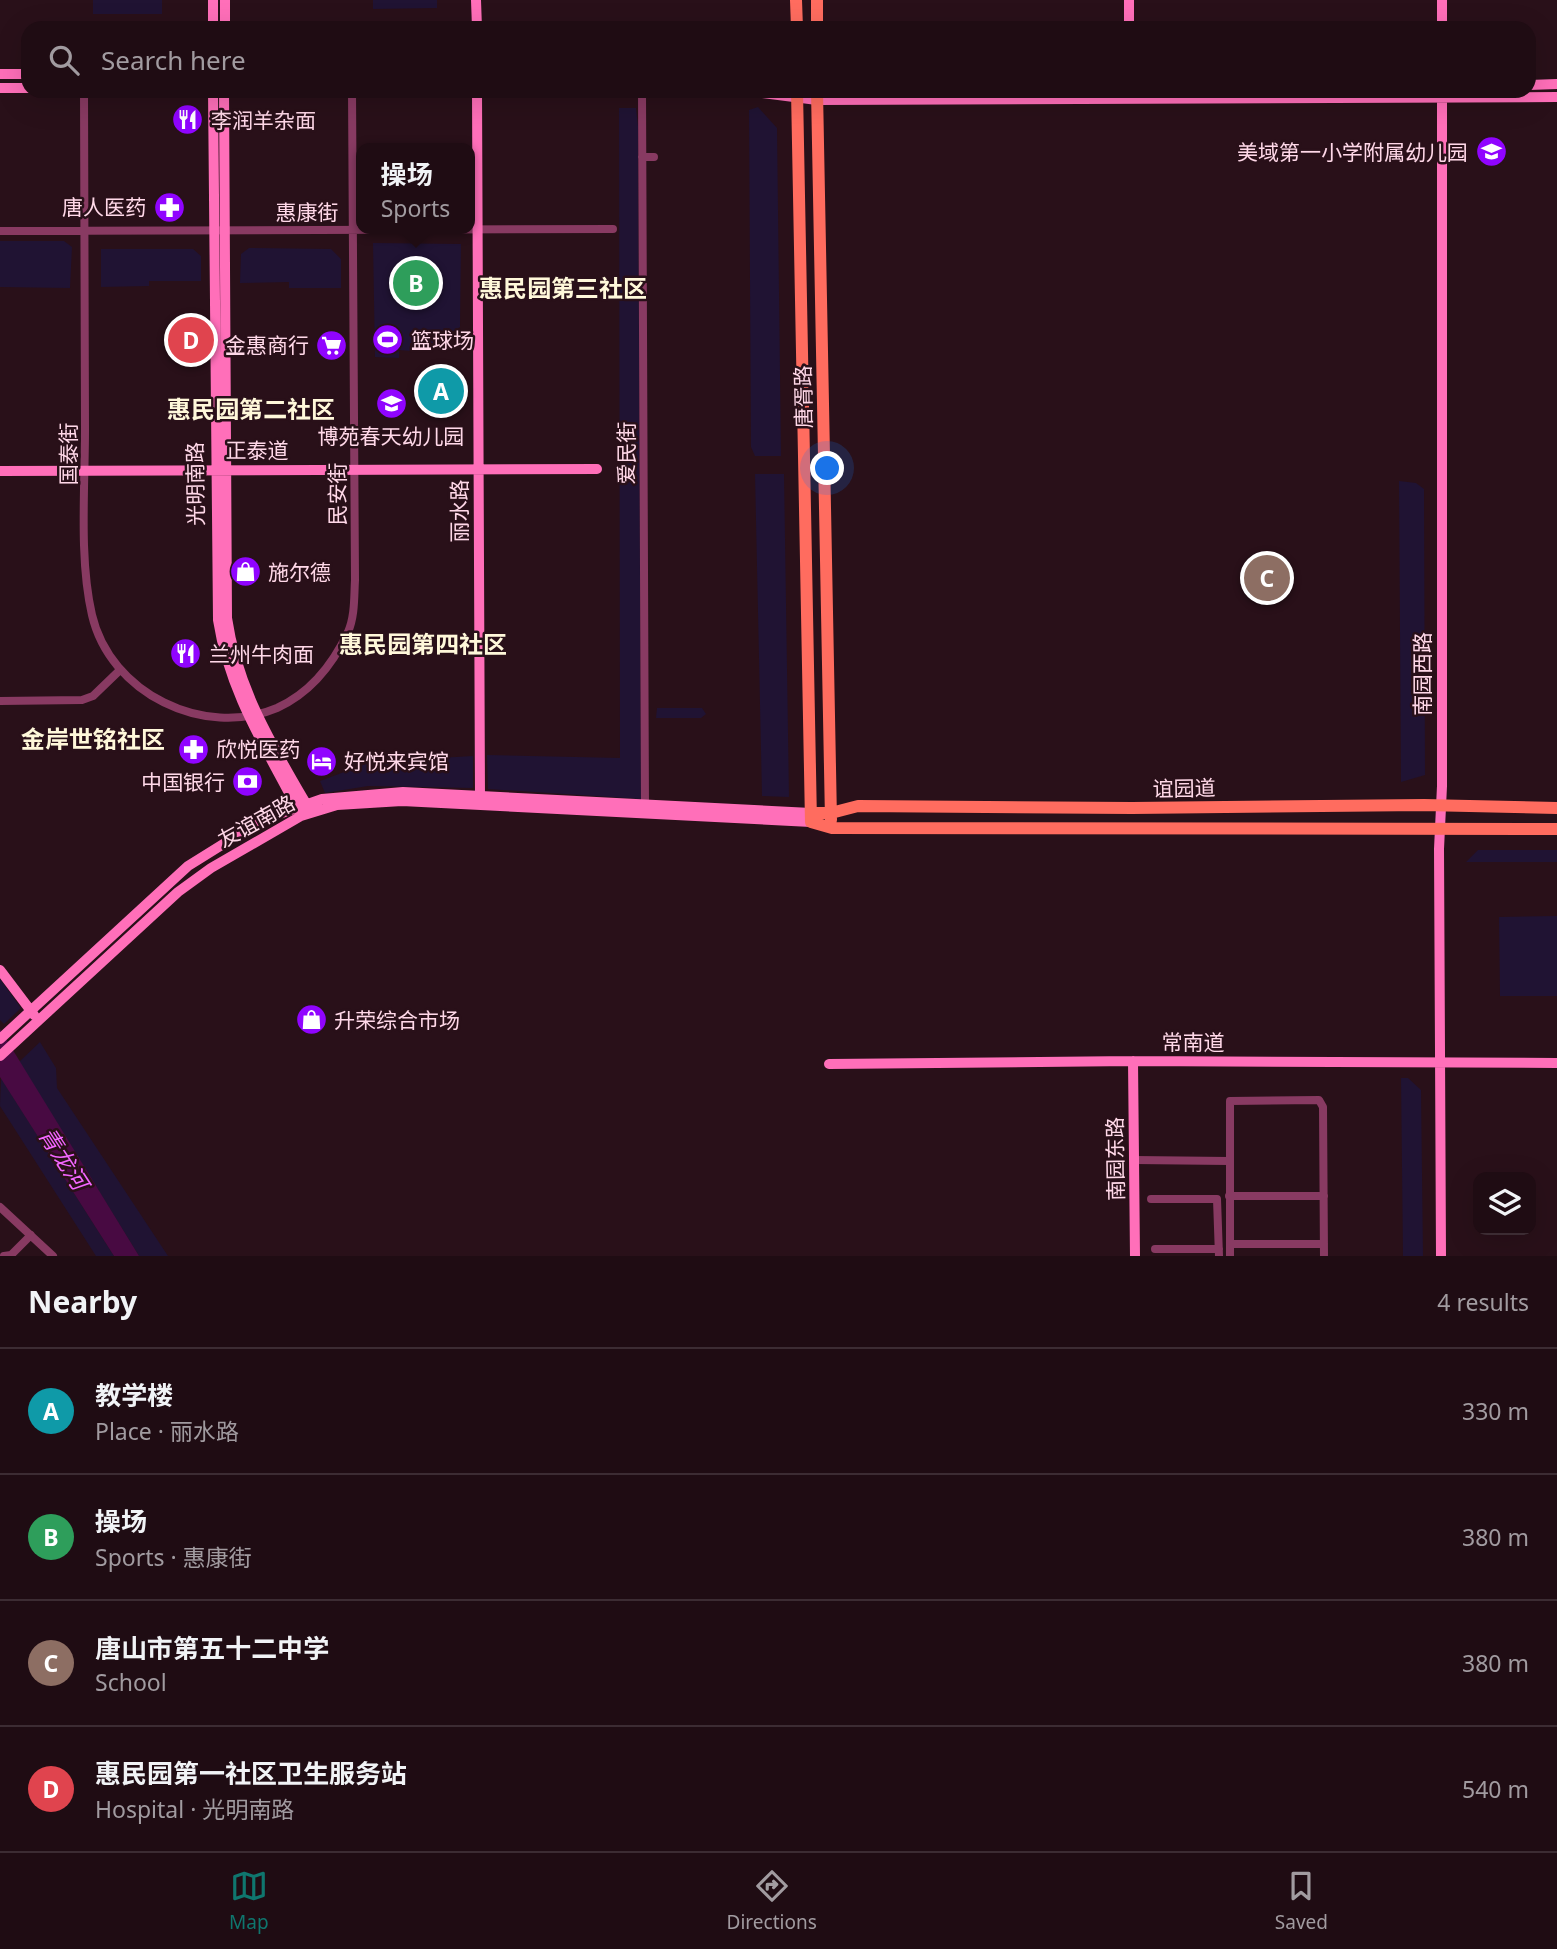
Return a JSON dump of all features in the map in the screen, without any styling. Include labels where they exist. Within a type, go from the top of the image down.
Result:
[{"type":"main road","points":[[796,0],[797,21]]},
{"type":"main road","points":[[817,0],[817,21]]},
{"type":"main road","name":"唐胥路","points":[[797,98],[811,818]]},
{"type":"main road","name":"唐胥路","points":[[817,98],[832,828]]},
{"type":"main road","name":"谊园道","points":[[811,818],[858,806],[1557,808]]},
{"type":"main road","name":"谊园道","points":[[811,818],[832,828],[1557,829]]},
{"type":"street","points":[[212,0],[213,21]]},
{"type":"street","points":[[225,0],[225,21]]},
{"type":"street","points":[[476,0],[477,21]]},
{"type":"street","points":[[1129,0],[1129,21]]},
{"type":"street","points":[[1442,0],[1442,21]]},
{"type":"street","points":[[0,74],[21,74]]},
{"type":"street","points":[[1536,85],[1557,84]]},
{"type":"street","points":[[0,88],[21,88]]},
{"type":"street","points":[[1536,96],[1557,97]]},
{"type":"street","name":"国泰街","points":[[84,98],[85,471],[87,582],[92,616],[107,652],[120,670],[142,691],[184,710],[208,715],[251,715]]},
{"type":"street","name":"光明南路","points":[[213,98],[219,230],[218,620],[222,647],[251,715],[303,809]]},
{"type":"street","name":"光明南路","points":[[219,230],[224,98]]},
{"type":"street","name":"民安街","points":[[251,715],[275,708],[309,688],[332,661],[349,630],[355,580],[352,98]]},
{"type":"street","name":"丽水路","points":[[477,98],[480,799]]},
{"type":"street","name":"爱民街","points":[[642,98],[645,810]]},
{"type":"street","name":"南园西路","points":[[1441,1256],[1439,827],[1442,98]]},
{"type":"street","points":[[642,157],[654,157]]},
{"type":"street","name":"惠康街","points":[[477,229],[613,229]]},
{"type":"street","name":"惠康街","points":[[0,231],[356,230]]},
{"type":"street","name":"正泰道","points":[[0,471],[597,469]]},
{"type":"street","points":[[0,701],[82,700],[93,696],[120,670]]},
{"type":"street","name":"友谊南路","points":[[0,1039],[188,866],[262,820],[303,809],[366,802],[480,799],[811,818]]},
{"type":"street","name":"友谊南路","points":[[0,1056],[194,880],[303,809]]},
{"type":"street","points":[[0,970],[39,1019]]},
{"type":"street","name":"常南道","points":[[829,1065],[1133,1061],[1557,1063]]},
{"type":"street","name":"南园东路","points":[[1133,1061],[1135,1256]]},
{"type":"street","points":[[1230,1256],[1230,1101],[1319,1100],[1323,1107],[1324,1256]]},
{"type":"street","points":[[1134,1160],[1229,1161]]},
{"type":"street","points":[[1229,1196],[1324,1196]]},
{"type":"street","points":[[1151,1199],[1217,1199],[1219,1253],[1155,1249]]},
{"type":"street","points":[[0,1207],[53,1256]]},
{"type":"street","points":[[4,1256],[10,1255],[31,1235]]},
{"type":"street","points":[[1230,1244],[1324,1244]]},
{"type":"shaded area","points":[[93,0],[162,0],[162,14],[93,14]]},
{"type":"shaded area","points":[[373,0],[437,0],[437,8],[373,9]]},
{"type":"shaded area","points":[[758,107],[777,128],[781,456],[755,456],[751,447],[749,110]]},
{"type":"shaded area","points":[[619,108],[636,108],[638,126],[641,799],[488,789],[487,755],[620,758]]},
{"type":"shaded area","points":[[0,241],[64,241],[72,247],[70,288],[0,287]]},
{"type":"shaded area","points":[[373,243],[461,244],[460,327],[454,331],[416,331],[411,336],[417,332],[445,333],[445,343],[410,343],[410,351],[399,350],[399,358],[375,357]]},
{"type":"shaded area","points":[[249,248],[331,249],[341,259],[341,288],[289,288],[289,282],[240,283],[241,254]]},
{"type":"shaded area","points":[[101,249],[193,249],[201,256],[201,281],[149,281],[149,286],[101,287]]},
{"type":"shaded area","points":[[755,474],[784,474],[789,797],[762,796]]},
{"type":"shaded area","points":[[1399,481],[1416,483],[1424,489],[1425,775],[1401,782]]},
{"type":"shaded area","points":[[657,708],[702,708],[706,714],[701,718],[656,718]]},
{"type":"shaded area","points":[[473,756],[473,788],[368,786],[325,793],[320,781],[371,762]]},
{"type":"shaded area","points":[[1478,850],[1557,850],[1557,862],[1466,862]]},
{"type":"shaded area","points":[[1557,916],[1557,996],[1500,996],[1499,917]]},
{"type":"shaded area","points":[[0,979],[21,1008],[4,1024],[0,1020]]},
{"type":"shaded area","points":[[40,1042],[56,1068],[57,1088],[168,1256],[139,1256],[19,1062]]},
{"type":"shaded area","points":[[1,1078],[114,1256],[96,1256],[0,1106]]},
{"type":"shaded area","points":[[1401,1078],[1408,1078],[1421,1090],[1423,1256],[1403,1256]]},
{"type":"water","name":"青龙河","points":[[0,1029],[139,1256],[114,1256],[0,1077]]},
{"type":"place","name":"李润羊杂面","points":[[188,120]]},
{"type":"place","name":"美域第一小学附属幼儿园","points":[[1491,152]]},
{"type":"place","name":"唐人医药","points":[[169,207]]},
{"type":"place","name":"操场","points":[[416,283]]},
{"type":"place","name":"惠民园第一社区卫生服务站","points":[[191,340]]},
{"type":"place","name":"篮球场","points":[[388,340]]},
{"type":"place","name":"金惠商行","points":[[332,345]]},
{"type":"place","name":"教学楼","points":[[441,391]]},
{"type":"place","name":"博苑春天幼儿园","points":[[391,404]]},
{"type":"place","name":"施尔德","points":[[245,572]]},
{"type":"place","name":"唐山市第五十二中学","points":[[1267,578]]},
{"type":"place","name":"兰州牛肉面","points":[[186,654]]},
{"type":"place","name":"欣悦医药","points":[[193,749]]},
{"type":"place","name":"好悦来宾馆","points":[[321,761]]},
{"type":"place","name":"中国银行","points":[[248,782]]},
{"type":"place","name":"升荣综合市场","points":[[311,1020]]},
{"type":"district","name":"惠民园第三社区","points":[[563,287]]},
{"type":"district","name":"惠民园第二社区","points":[[251,408]]},
{"type":"district","name":"惠民园第四社区","points":[[423,643]]},
{"type":"district","name":"金岸世铭社区","points":[[93,738]]}]
